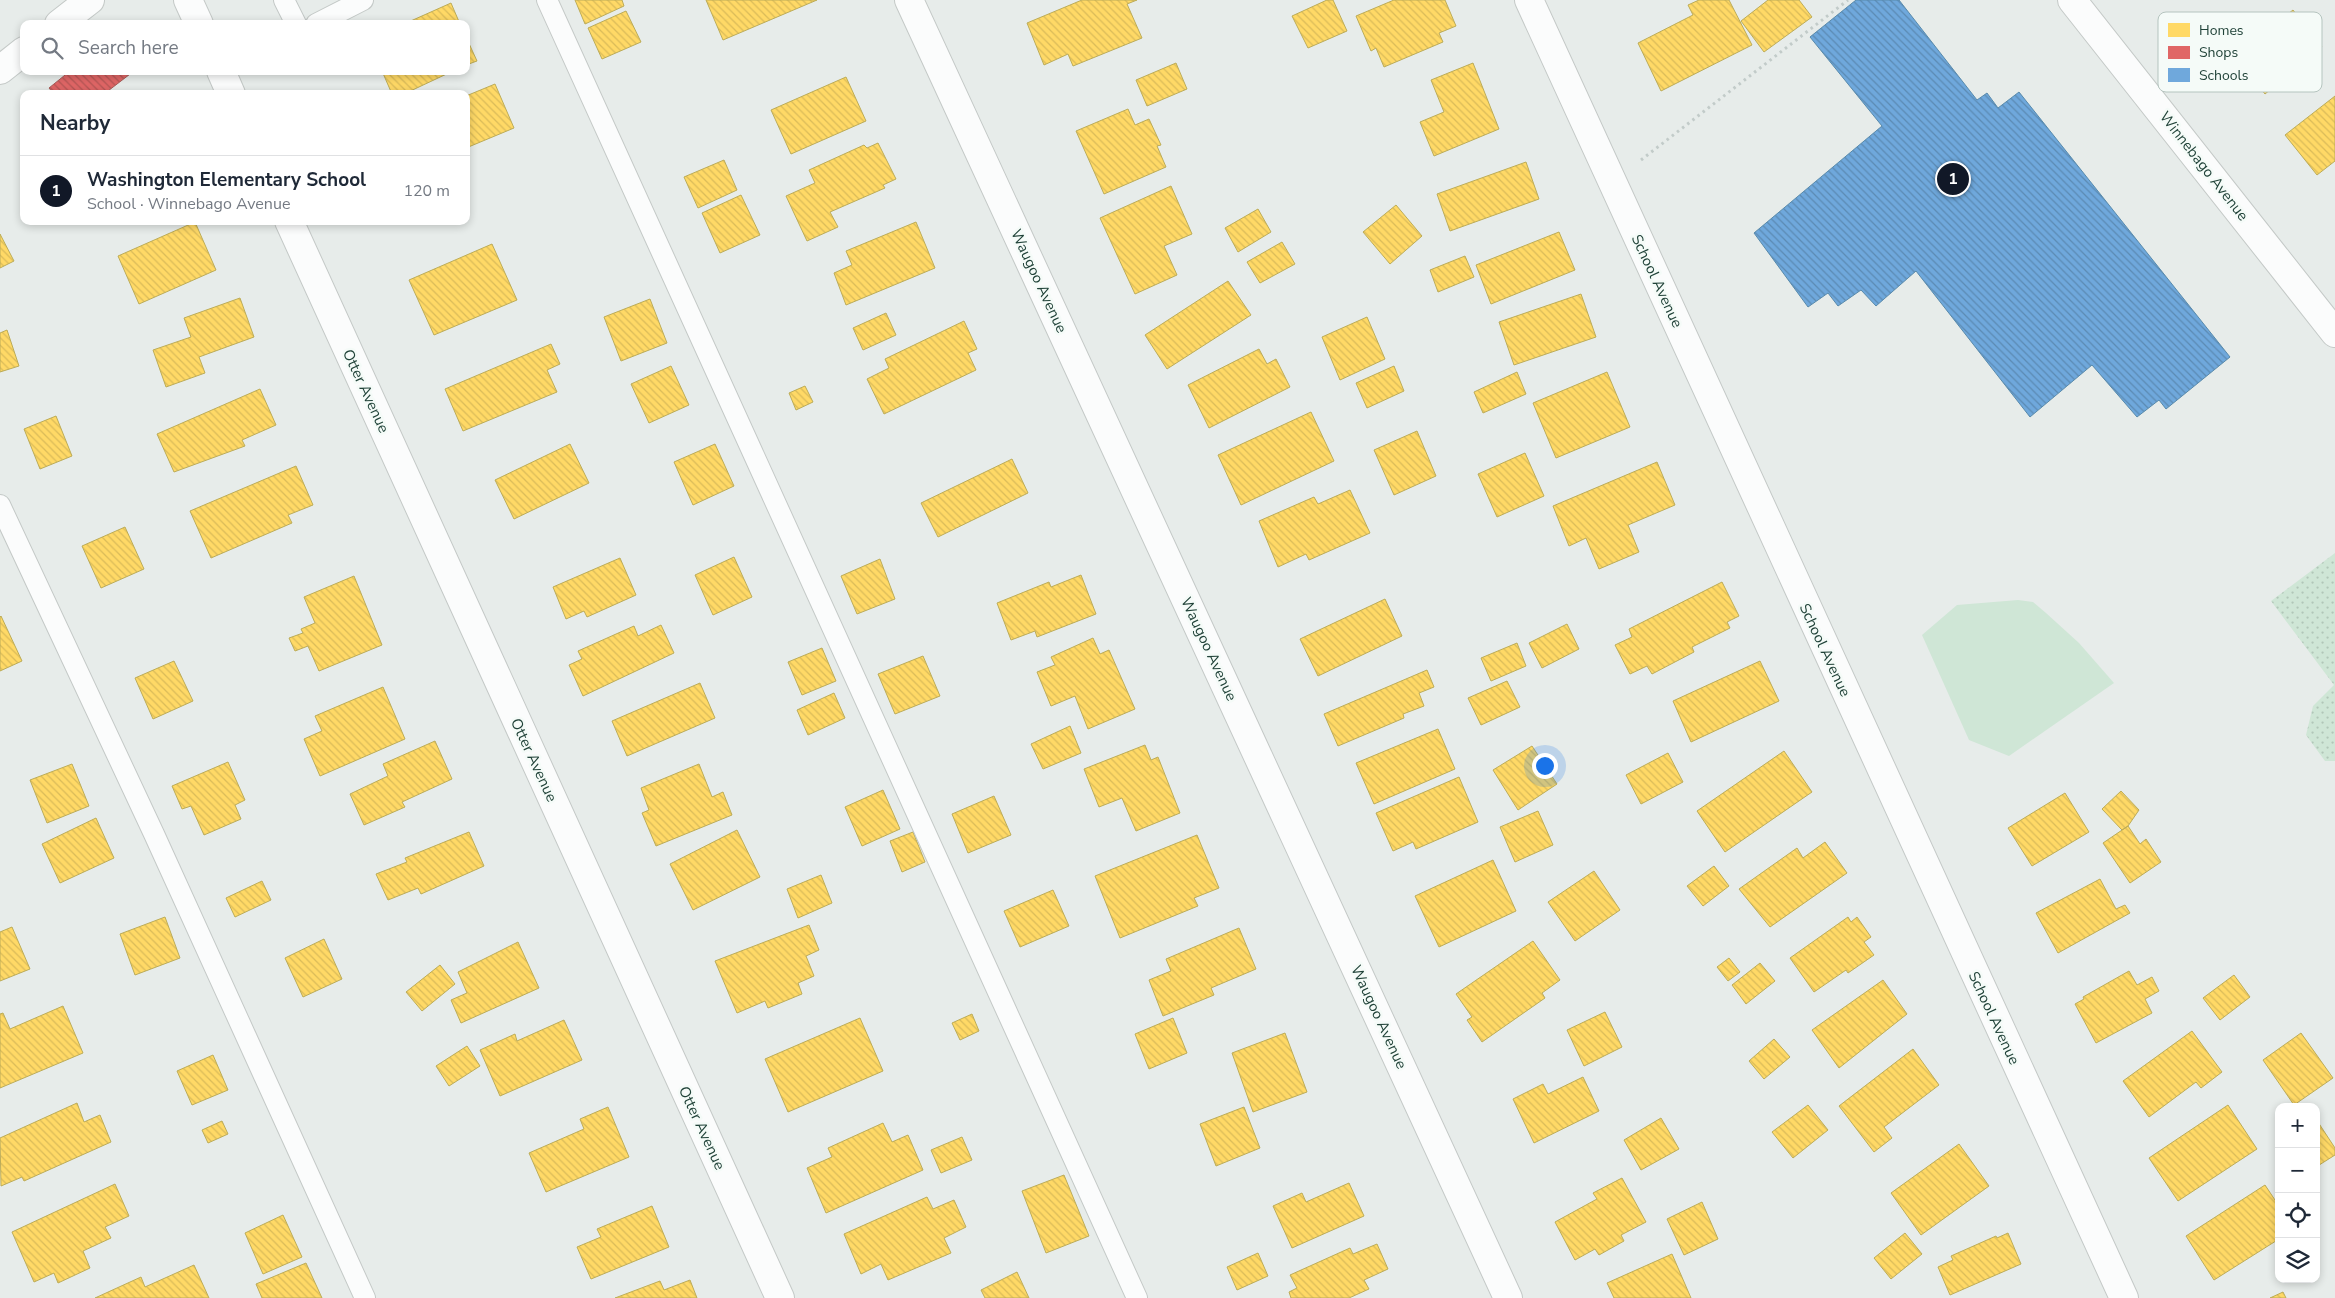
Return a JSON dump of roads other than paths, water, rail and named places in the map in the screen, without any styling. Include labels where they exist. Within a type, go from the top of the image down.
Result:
[{"type":"street","points":[[64,20],[90,0]]},
{"type":"street","points":[[188,0],[197,20]]},
{"type":"street","name":"Waugoo Avenue","points":[[909,0],[1508,1298]]},
{"type":"street","name":"School Avenue","points":[[1529,0],[2124,1298]]},
{"type":"street","name":"Winnebago Avenue","points":[[2072,0],[2335,333]]},
{"type":"street","points":[[0,70],[20,54]]},
{"type":"street","points":[[223,75],[229,90]]},
{"type":"street","name":"Otter Avenue","points":[[291,225],[780,1298]]},
{"type":"lane","points":[[284,0],[294,20]]},
{"type":"lane","points":[[324,20],[364,0]]},
{"type":"lane","points":[[547,0],[1137,1298]]},
{"type":"lane","points":[[0,505],[154,834],[365,1298]]},
{"type":"place","name":"Washington Elementary School","points":[[1953,179]]}]
